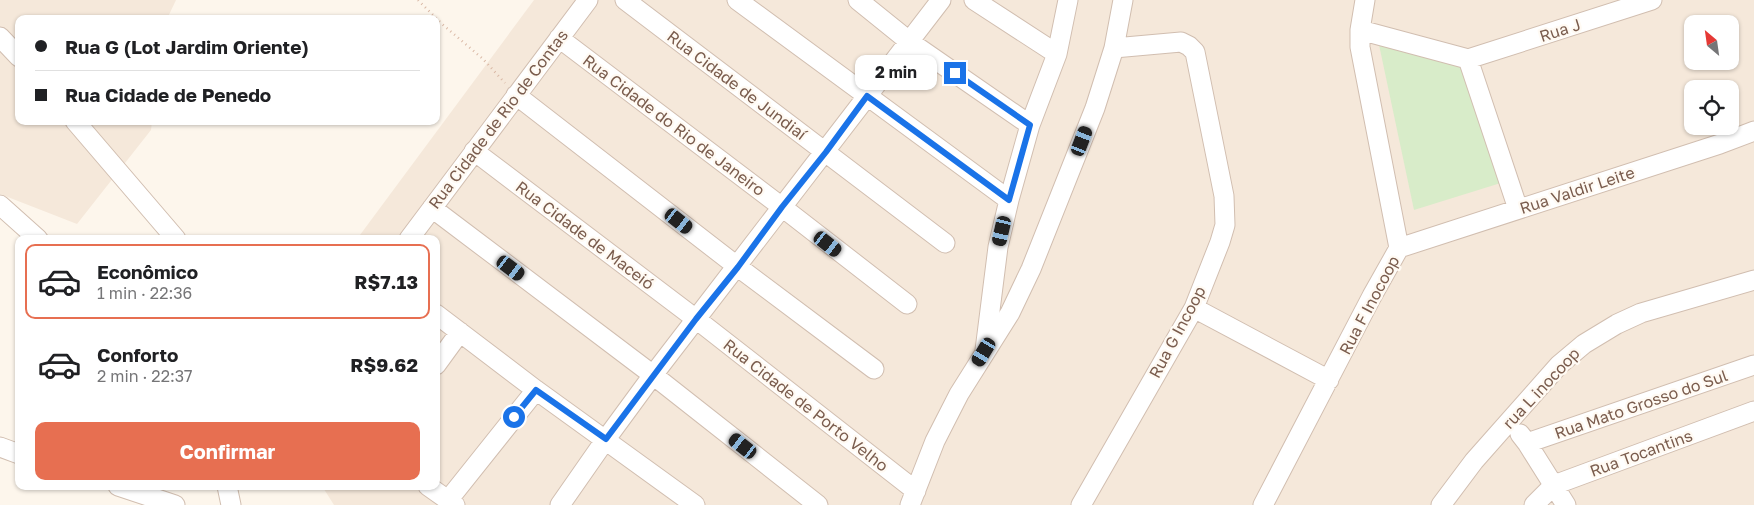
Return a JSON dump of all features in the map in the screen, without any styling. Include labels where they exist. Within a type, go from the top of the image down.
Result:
[{"type":"street","name":"Rua Cidade de Rio de Contas","points":[[412,235],[588,0]]},
{"type":"street","name":"Rua Cidade de Jundiaí","points":[[625,0],[945,243]]},
{"type":"street","points":[[737,0],[1009,200]]},
{"type":"street","points":[[858,0],[910,42],[1030,125]]},
{"type":"street","points":[[569,501],[606,439],[653,375],[738,267],[941,0]]},
{"type":"street","points":[[974,0],[1057,54]]},
{"type":"street","points":[[984,352],[998,247],[1009,200],[1030,125],[1057,54],[1068,0]]},
{"type":"street","points":[[913,498],[935,441],[959,394],[1010,313],[1031,269],[1095,108],[1114,48],[1123,0]]},
{"type":"street","name":"Rua F Inocoop","points":[[1263,505],[1399,248],[1360,47],[1360,30],[1365,0]]},
{"type":"street","name":"Rua J","points":[[1468,60],[1652,0]]},
{"type":"street","points":[[1360,30],[1468,60],[1518,209]]},
{"type":"street","points":[[0,37],[15,53]]},
{"type":"street","name":"Rua Cidade do Rio de Janeiro","points":[[559,38],[782,207],[906,304]]},
{"type":"street","name":"Rua G Incoop","points":[[1081,505],[1194,308],[1225,225],[1224,196],[1194,52],[1189,46],[1181,42],[1114,48]]},
{"type":"street","points":[[516,95],[738,267],[874,369]]},
{"type":"street","points":[[79,125],[173,235]]},
{"type":"street","name":"Rua Valdir Leite","points":[[1399,248],[1720,144],[1754,131]]},
{"type":"street","name":"Rua Cidade de Maceió","points":[[474,152],[696,319]]},
{"type":"street","points":[[0,205],[34,235]]},
{"type":"street","points":[[432,208],[653,375],[818,505]]},
{"type":"street","name":"rua L inocoop","points":[[1441,505],[1474,461],[1559,365],[1584,344],[1617,324],[1641,313],[1754,280]]},
{"type":"street","points":[[1194,308],[1329,380]]},
{"type":"street","points":[[440,317],[536,390],[695,505]]},
{"type":"street","name":"Rua Cidade de Porto Velho","points":[[696,319],[913,498]]},
{"type":"street","points":[[440,360],[460,332]]},
{"type":"street","name":"Rua Mato Grosso do Sul","points":[[1527,443],[1754,366]]},
{"type":"street","points":[[434,490],[452,502],[536,390]]},
{"type":"street","name":"Rua Tocantins","points":[[1534,505],[1554,485],[1754,411]]},
{"type":"street","points":[[1509,422],[1527,443],[1566,505]]},
{"type":"street","points":[[0,447],[15,453]]},
{"type":"street","points":[[130,490],[175,505]]},
{"type":"street","points":[[228,490],[231,505]]},
{"type":"path","points":[[418,0],[433,15]]},
{"type":"path","points":[[440,22],[483,58],[516,95]]},
{"type":"shaded area","points":[[0,0],[176,0],[169,15],[15,15],[15,125],[152,125],[151,130],[77,224],[0,194]]},
{"type":"shaded area","points":[[534,0],[1754,0],[1754,505],[334,505],[325,490],[440,490],[440,235],[360,235]]},
{"type":"green space","points":[[1378,40],[1465,60],[1504,182],[1414,210]]},
{"type":"route","points":[[514,417],[536,390],[606,439],[867,96],[1009,200],[1030,125],[955,73]]}]
